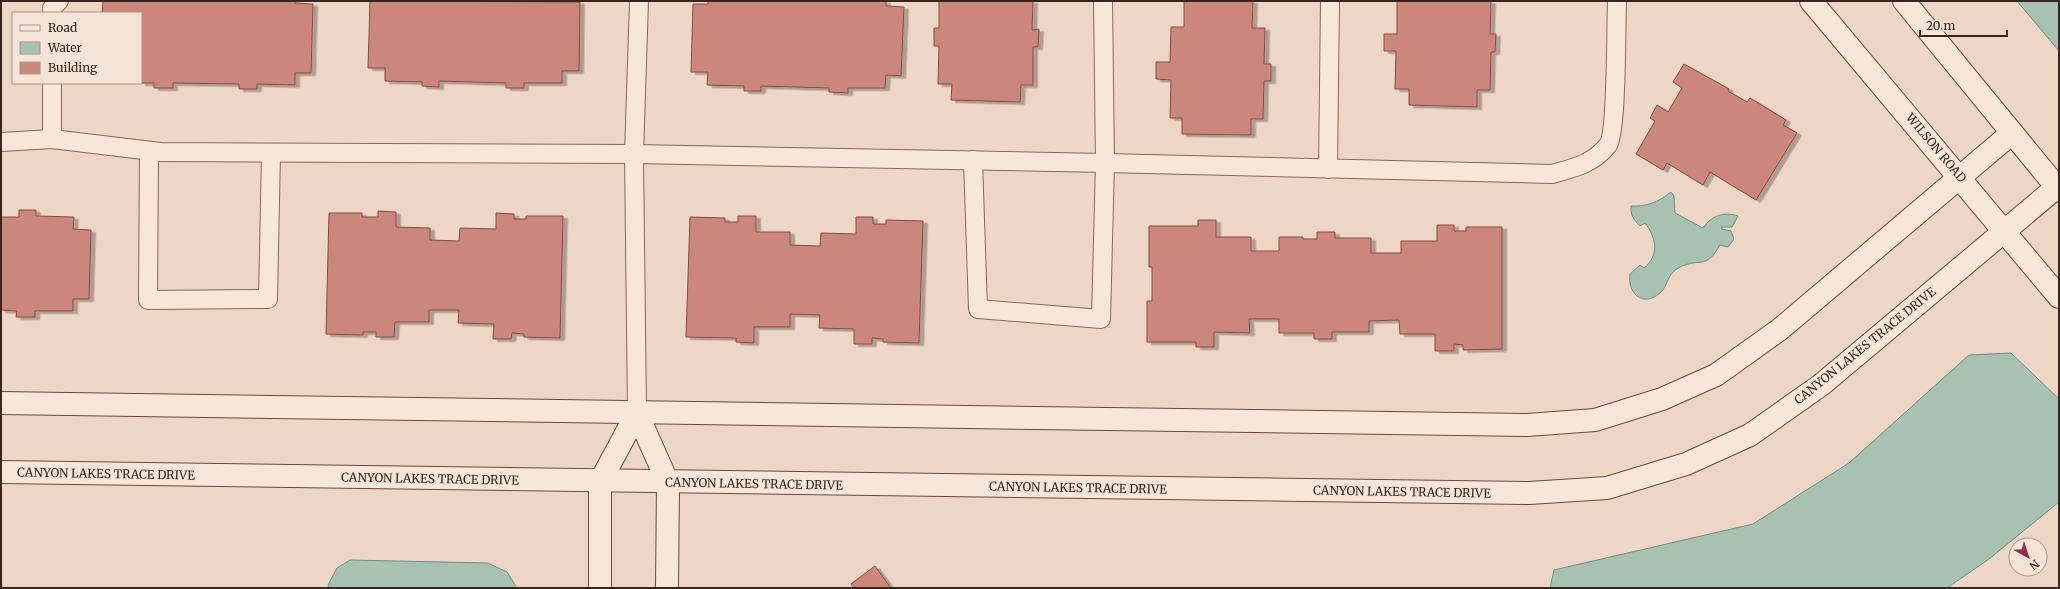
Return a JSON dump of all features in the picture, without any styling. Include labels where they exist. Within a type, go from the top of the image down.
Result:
[{"type":"street","name":"WILSON ROAD","points":[[1811,1],[2059,297]]},
{"type":"street","points":[[1904,1],[2058,188]]},
{"type":"street","points":[[1,403],[1527,425],[1595,420],[1662,399],[1716,375],[1779,330],[2012,134]]},
{"type":"street","name":"CANYON LAKES TRACE DRIVE","points":[[1,472],[668,483],[1529,493],[1607,488],[1686,464],[1750,435],[1821,385],[2058,188]]},
{"type":"street","points":[[599,585],[600,482],[637,413]]},
{"type":"street","points":[[637,413],[668,483],[667,588]]},
{"type":"lane","points":[[52,12],[52,8],[59,1]]},
{"type":"lane","points":[[637,413],[634,154],[639,1]]},
{"type":"lane","points":[[973,160],[978,309],[1101,319],[1105,162],[1102,1]]},
{"type":"lane","points":[[1328,168],[1330,1]]},
{"type":"lane","points":[[1,142],[52,139],[149,151],[634,154],[1105,162],[1552,174],[1588,164],[1609,144],[1614,118],[1617,1]]},
{"type":"lane","points":[[52,84],[52,139]]},
{"type":"lane","points":[[149,151],[148,300],[268,299],[270,152]]},
{"type":"water","points":[[2017,1],[2059,1],[2059,51]]},
{"type":"water","points":[[1671,192],[1674,196],[1675,213],[1703,228],[1710,220],[1723,214],[1738,216],[1732,227],[1721,227],[1722,229],[1731,231],[1734,239],[1728,247],[1720,245],[1715,253],[1706,261],[1687,264],[1675,270],[1660,293],[1648,299],[1642,299],[1631,287],[1630,274],[1640,265],[1644,268],[1649,263],[1655,246],[1649,228],[1645,223],[1640,226],[1636,222],[1631,212],[1631,206],[1642,206],[1652,203],[1662,199]]},
{"type":"water","points":[[2011,353],[2059,399],[2059,502],[2016,537],[2008,537],[2008,544],[1989,559],[1947,588],[1550,588],[1554,570],[1753,524],[1849,463],[1969,355]]},
{"type":"water","points":[[350,560],[488,563],[507,572],[517,588],[329,588],[328,585],[337,568]]},
{"type":"building","points":[[103,1],[295,1],[295,3],[313,4],[311,73],[295,73],[295,85],[257,84],[257,89],[239,89],[239,84],[173,83],[173,88],[154,88],[154,83],[142,83],[142,12],[102,12]]},
{"type":"building","points":[[370,1],[580,2],[579,71],[562,71],[562,83],[524,83],[524,88],[506,88],[506,83],[439,81],[439,87],[422,86],[422,82],[385,81],[385,68],[368,68]]},
{"type":"building","points":[[708,1],[886,1],[886,6],[904,7],[901,76],[886,75],[885,88],[848,88],[848,93],[829,92],[829,88],[761,86],[761,91],[744,91],[744,86],[707,85],[708,72],[691,72],[693,4],[708,4]]},
{"type":"building","points":[[939,1],[1033,1],[1032,30],[1039,29],[1038,47],[1033,47],[1033,85],[1021,85],[1020,102],[951,100],[952,84],[938,84],[939,46],[934,46],[934,28],[939,28]]},
{"type":"building","points":[[1184,1],[1253,1],[1252,28],[1265,28],[1264,64],[1271,64],[1271,81],[1264,81],[1263,119],[1251,119],[1251,135],[1182,134],[1182,118],[1170,118],[1171,80],[1156,79],[1156,62],[1170,62],[1171,27],[1184,27]]},
{"type":"building","points":[[1397,1],[1491,1],[1490,34],[1496,34],[1495,52],[1491,52],[1490,90],[1477,90],[1477,107],[1409,105],[1409,89],[1395,89],[1396,51],[1384,51],[1384,34],[1397,34]]},
{"type":"building","points":[[1684,64],[1729,89],[1728,91],[1747,102],[1750,98],[1786,120],[1783,125],[1797,133],[1756,200],[1710,172],[1703,185],[1667,163],[1663,170],[1636,154],[1655,121],[1650,118],[1657,105],[1668,112],[1682,88],[1673,82]]},
{"type":"building","points":[[19,210],[36,210],[36,216],[74,217],[73,229],[91,230],[89,299],[73,299],[73,311],[35,311],[35,317],[16,317],[17,311],[1,310],[1,217],[19,217]]},
{"type":"building","points":[[378,211],[396,212],[396,227],[430,228],[430,240],[459,241],[460,228],[496,229],[496,213],[514,214],[514,219],[526,219],[526,216],[563,216],[560,338],[524,337],[524,334],[512,333],[511,339],[493,339],[494,324],[458,323],[459,310],[429,310],[429,322],[395,322],[394,337],[376,337],[376,332],[363,332],[363,335],[326,334],[329,213],[362,213],[362,217],[378,217]]},
{"type":"building","points":[[738,216],[756,216],[756,232],[790,232],[790,245],[820,246],[821,233],[856,234],[856,217],[873,217],[873,224],[886,224],[886,220],[923,221],[919,343],[883,342],[883,339],[872,338],[872,344],[854,344],[854,329],[819,328],[820,315],[790,314],[790,327],[754,327],[754,343],[736,342],[736,338],[686,337],[690,217],[725,218],[725,222],[738,222]]},
{"type":"building","points":[[1198,220],[1216,220],[1216,237],[1251,237],[1251,251],[1279,251],[1279,237],[1303,237],[1303,239],[1317,239],[1317,232],[1335,232],[1335,238],[1371,238],[1371,253],[1401,253],[1401,241],[1437,241],[1437,225],[1454,225],[1454,231],[1466,231],[1466,227],[1502,227],[1502,349],[1463,350],[1463,345],[1454,344],[1454,351],[1435,351],[1435,334],[1400,334],[1399,320],[1369,321],[1369,332],[1332,332],[1332,339],[1314,339],[1314,333],[1279,333],[1279,319],[1249,319],[1250,333],[1214,332],[1214,347],[1196,347],[1196,342],[1147,342],[1147,301],[1152,301],[1152,267],[1149,267],[1149,226],[1198,226]]},
{"type":"building","points":[[875,566],[891,588],[854,588],[851,584]]}]
